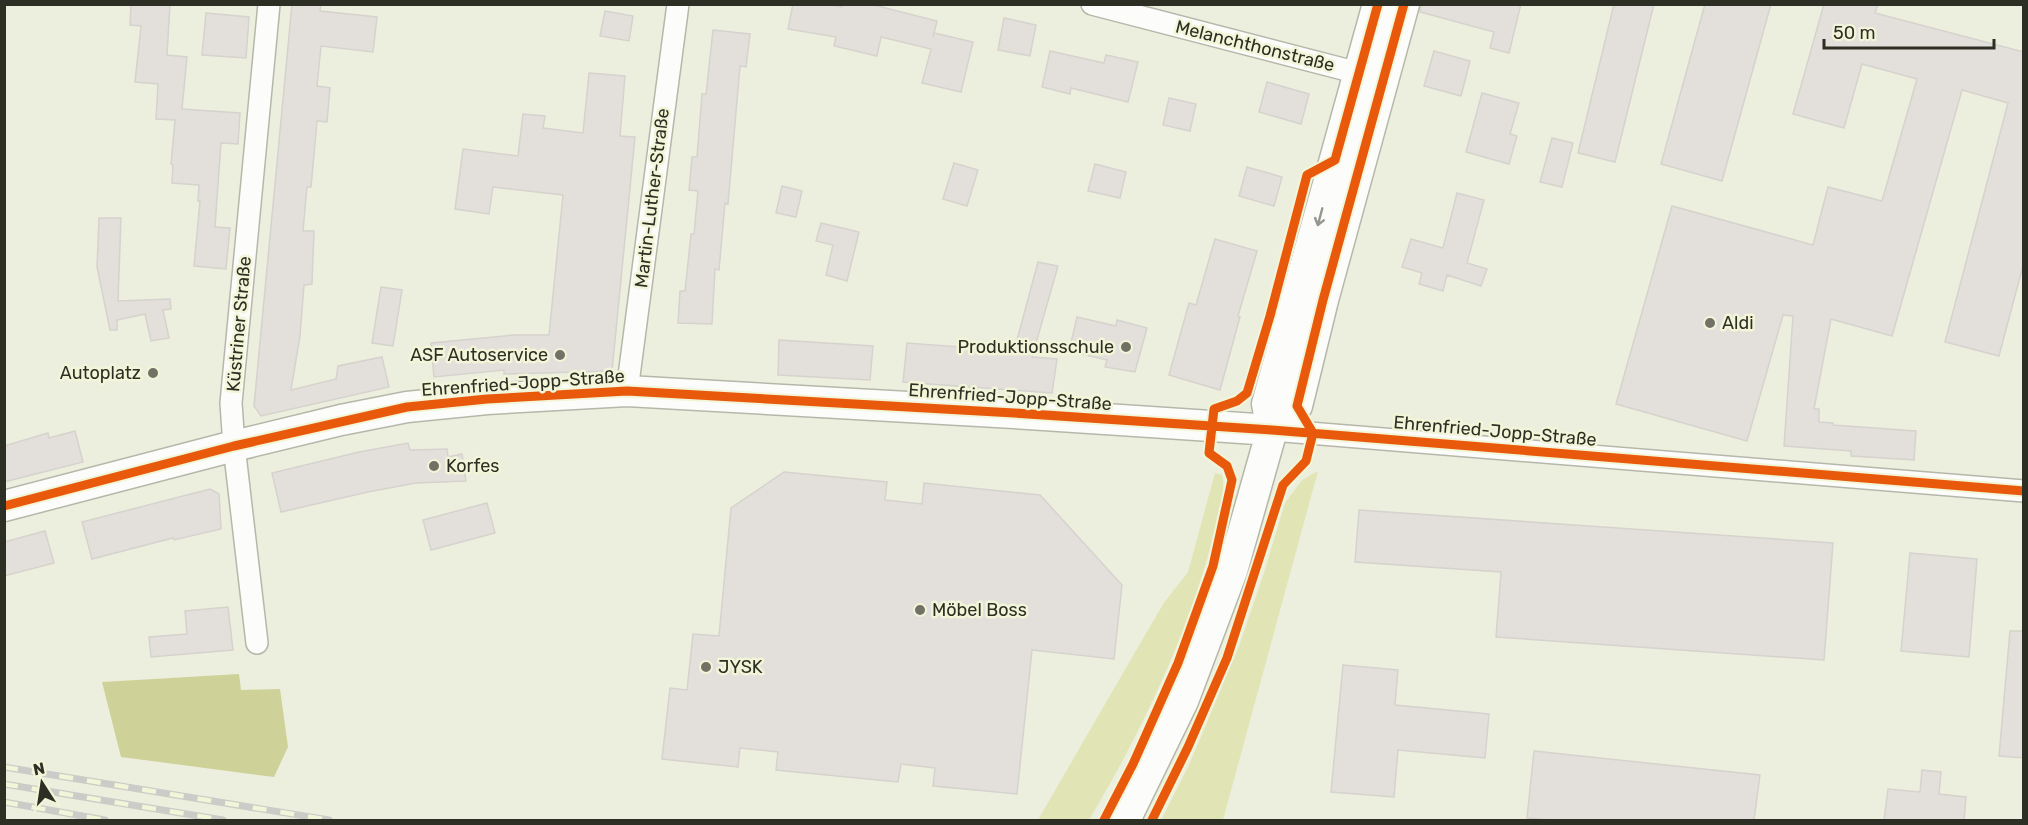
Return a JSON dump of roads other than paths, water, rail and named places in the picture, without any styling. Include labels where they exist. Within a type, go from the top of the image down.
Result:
[{"type":"street","name":"Küstriner Straße","points":[[257,643],[231,403],[269,4]]},
{"type":"street","name":"Martin-Luther-Straße","points":[[627,391],[678,4]]},
{"type":"street","name":"Melanchthonstraße","points":[[1092,4],[1371,76]]},
{"type":"street","points":[[1125,820],[1183,701],[1232,571],[1272,430],[1297,406],[1323,300],[1371,76],[1378,4]]},
{"type":"street","points":[[1371,76],[1404,4]]},
{"type":"street","name":"Ehrenfried-Jopp-Straße","points":[[4,506],[234,446],[407,407],[488,399],[627,391],[1272,430],[2024,491]]},
{"type":"railway","points":[[4,767],[329,820]]},
{"type":"railway","points":[[4,784],[223,820]]},
{"type":"railway","points":[[4,802],[105,820]]},
{"type":"place","name":"Aldi","points":[[1710,323]]},
{"type":"place","name":"Produktionsschule","points":[[1126,347]]},
{"type":"place","name":"ASF Autoservice","points":[[560,355]]},
{"type":"place","name":"Autoplatz","points":[[153,373]]},
{"type":"place","name":"Korfes","points":[[434,466]]},
{"type":"place","name":"Möbel Boss","points":[[920,610]]},
{"type":"place","name":"JYSK","points":[[706,667]]}]
